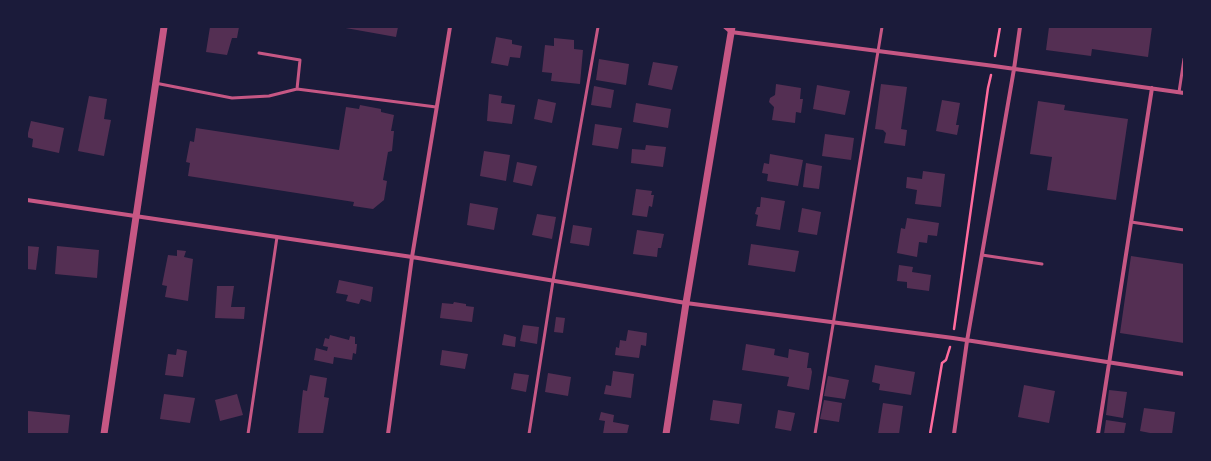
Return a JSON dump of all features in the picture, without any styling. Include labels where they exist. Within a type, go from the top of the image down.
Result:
[{"type":"street","points":[[104,434],[164,27]]},
{"type":"street","points":[[388,434],[412,257],[450,27]]},
{"type":"street","points":[[725,27],[731,30],[878,51],[1182,92]]},
{"type":"street","points":[[954,434],[967,341],[1020,27]]},
{"type":"street","points":[[666,434],[731,30]]},
{"type":"street","points":[[1098,434],[1152,88]]},
{"type":"street","points":[[27,200],[412,257],[686,303],[953,338],[1184,374]]},
{"type":"lane","points":[[529,434],[553,280],[598,27]]},
{"type":"lane","points":[[815,434],[882,27]]},
{"type":"lane","points":[[259,53],[300,60],[297,89]]},
{"type":"lane","points":[[1182,92],[1184,58]]},
{"type":"lane","points":[[156,83],[232,98],[269,96],[297,89],[436,107]]},
{"type":"lane","points":[[1131,222],[1184,230]]},
{"type":"lane","points":[[248,434],[277,237]]},
{"type":"lane","points":[[982,255],[1042,264]]},
{"type":"path","points":[[930,434],[942,363],[946,360],[953,338],[988,88],[994,66],[1000,27]]},
{"type":"building","points":[[210,27],[239,27],[237,38],[232,38],[227,55],[206,52]]},
{"type":"building","points":[[340,27],[398,27],[396,37]]},
{"type":"building","points":[[1049,27],[1152,27],[1148,57],[1092,49],[1091,56],[1046,50]]},
{"type":"building","points":[[496,37],[512,40],[512,44],[522,46],[520,58],[510,57],[508,66],[491,63]]},
{"type":"building","points":[[554,38],[574,40],[574,49],[583,50],[580,84],[551,81],[552,73],[542,72],[545,45],[554,46]]},
{"type":"building","points":[[599,59],[629,64],[626,85],[596,80]]},
{"type":"building","points":[[653,62],[678,66],[672,90],[648,85]]},
{"type":"building","points":[[776,84],[801,88],[800,99],[803,99],[801,113],[796,112],[795,123],[772,120],[774,107],[769,102],[770,98],[775,95]]},
{"type":"building","points":[[881,84],[907,87],[901,129],[907,130],[905,146],[884,143],[886,133],[883,130],[875,129]]},
{"type":"building","points":[[817,85],[850,91],[845,115],[813,109]]},
{"type":"building","points":[[594,86],[614,90],[611,108],[591,105]]},
{"type":"building","points":[[489,94],[502,96],[501,103],[515,105],[512,124],[487,121]]},
{"type":"building","points":[[89,96],[107,99],[104,119],[111,120],[104,156],[78,151]]},
{"type":"building","points":[[538,99],[556,103],[552,123],[534,119]]},
{"type":"building","points":[[942,100],[960,103],[956,125],[959,125],[957,135],[936,131]]},
{"type":"building","points":[[1038,101],[1065,105],[1064,110],[1128,119],[1116,200],[1047,190],[1052,157],[1030,154]]},
{"type":"building","points":[[636,103],[671,109],[668,128],[633,122]]},
{"type":"building","points":[[360,105],[381,109],[381,112],[394,115],[391,131],[394,131],[392,151],[388,152],[383,180],[387,181],[384,200],[373,209],[353,206],[354,202],[188,176],[190,163],[186,162],[190,141],[194,142],[196,128],[339,150],[346,107],[359,109]]},
{"type":"building","points":[[31,121],[64,128],[59,153],[32,147],[33,139],[27,137]]},
{"type":"building","points":[[595,124],[622,128],[618,149],[592,145]]},
{"type":"building","points":[[825,134],[854,138],[851,160],[822,156]]},
{"type":"building","points":[[646,145],[666,147],[663,167],[631,163],[632,149],[645,150]]},
{"type":"building","points":[[484,151],[510,155],[506,181],[480,176]]},
{"type":"building","points":[[770,154],[803,160],[798,186],[767,181],[768,174],[762,173],[764,163],[769,164]]},
{"type":"building","points":[[517,162],[537,166],[532,186],[513,182]]},
{"type":"building","points":[[806,163],[822,166],[819,189],[803,187]]},
{"type":"building","points":[[923,171],[945,174],[941,207],[915,204],[917,190],[906,188],[907,177],[922,179]]},
{"type":"building","points":[[636,189],[652,191],[651,195],[654,195],[652,207],[649,206],[647,217],[632,215]]},
{"type":"building","points":[[761,197],[785,201],[780,230],[756,226],[758,215],[755,214],[757,207],[760,207]]},
{"type":"building","points":[[470,203],[498,208],[494,230],[467,225]]},
{"type":"building","points":[[802,208],[821,212],[817,235],[798,232]]},
{"type":"building","points":[[537,214],[556,217],[552,239],[532,235]]},
{"type":"building","points":[[907,218],[939,223],[937,236],[928,235],[927,243],[919,242],[917,257],[897,253],[901,228],[905,229]]},
{"type":"building","points":[[573,225],[592,228],[589,246],[570,243]]},
{"type":"building","points":[[637,230],[664,234],[661,248],[658,248],[657,257],[633,254]]},
{"type":"building","points":[[751,244],[799,251],[795,272],[748,265]]},
{"type":"building","points":[[27,246],[39,247],[36,270],[27,269]]},
{"type":"building","points":[[57,246],[99,250],[97,278],[55,274]]},
{"type":"building","points":[[177,250],[186,251],[184,257],[193,259],[188,301],[165,297],[167,286],[162,285],[168,255],[177,256]]},
{"type":"building","points":[[1131,256],[1184,264],[1184,343],[1120,333]]},
{"type":"building","points":[[899,265],[913,267],[912,272],[931,275],[929,291],[907,288],[907,282],[897,281]]},
{"type":"building","points":[[339,280],[373,287],[371,302],[361,299],[359,304],[346,301],[348,295],[336,293]]},
{"type":"building","points":[[217,286],[234,286],[231,307],[245,307],[244,319],[215,318]]},
{"type":"building","points":[[454,302],[474,307],[472,322],[440,318],[442,303],[453,304]]},
{"type":"building","points":[[556,317],[565,318],[563,333],[554,332]]},
{"type":"building","points":[[523,325],[539,327],[537,344],[520,341]]},
{"type":"building","points":[[628,330],[647,333],[646,346],[641,345],[639,358],[615,355],[616,347],[619,348],[620,340],[626,341]]},
{"type":"building","points":[[504,334],[516,337],[515,347],[502,345]]},
{"type":"building","points":[[330,335],[349,340],[350,336],[355,337],[355,344],[357,344],[356,354],[353,353],[352,360],[334,357],[333,364],[314,360],[316,348],[327,351],[328,347],[323,346],[325,338],[329,339]]},
{"type":"building","points":[[746,344],[775,349],[774,355],[788,358],[789,349],[809,353],[807,368],[811,368],[812,372],[809,390],[787,386],[789,377],[742,370]]},
{"type":"building","points":[[177,349],[187,351],[183,377],[165,375],[168,354],[176,355]]},
{"type":"building","points":[[442,350],[468,354],[465,369],[440,365]]},
{"type":"building","points":[[875,365],[915,372],[911,395],[879,390],[880,384],[872,382]]},
{"type":"building","points":[[613,371],[634,374],[631,398],[604,394],[606,385],[611,386]]},
{"type":"building","points":[[514,373],[529,375],[526,392],[511,389]]},
{"type":"building","points":[[548,373],[571,377],[568,396],[545,392]]},
{"type":"building","points":[[310,375],[327,378],[324,397],[329,398],[323,434],[298,434],[303,390],[307,391]]},
{"type":"building","points":[[828,376],[849,380],[845,399],[824,396]]},
{"type":"building","points":[[1024,385],[1055,391],[1049,423],[1018,417]]},
{"type":"building","points":[[1109,390],[1127,392],[1123,418],[1106,415]]},
{"type":"building","points":[[164,394],[195,398],[190,423],[160,419]]},
{"type":"building","points":[[237,394],[243,415],[220,421],[215,400]]},
{"type":"building","points":[[713,400],[742,404],[739,424],[710,420]]},
{"type":"building","points":[[824,400],[842,403],[839,422],[820,419]]},
{"type":"building","points":[[883,403],[903,406],[899,434],[878,434]]},
{"type":"building","points":[[1144,408],[1175,412],[1172,434],[1155,434],[1140,431]]},
{"type":"building","points":[[778,410],[795,413],[791,431],[775,428]]},
{"type":"building","points":[[28,411],[70,415],[68,434],[27,434]]},
{"type":"building","points":[[601,412],[614,415],[613,422],[629,425],[627,434],[603,434],[605,421],[599,420]]},
{"type":"building","points":[[1106,420],[1126,423],[1124,434],[1104,434]]}]
